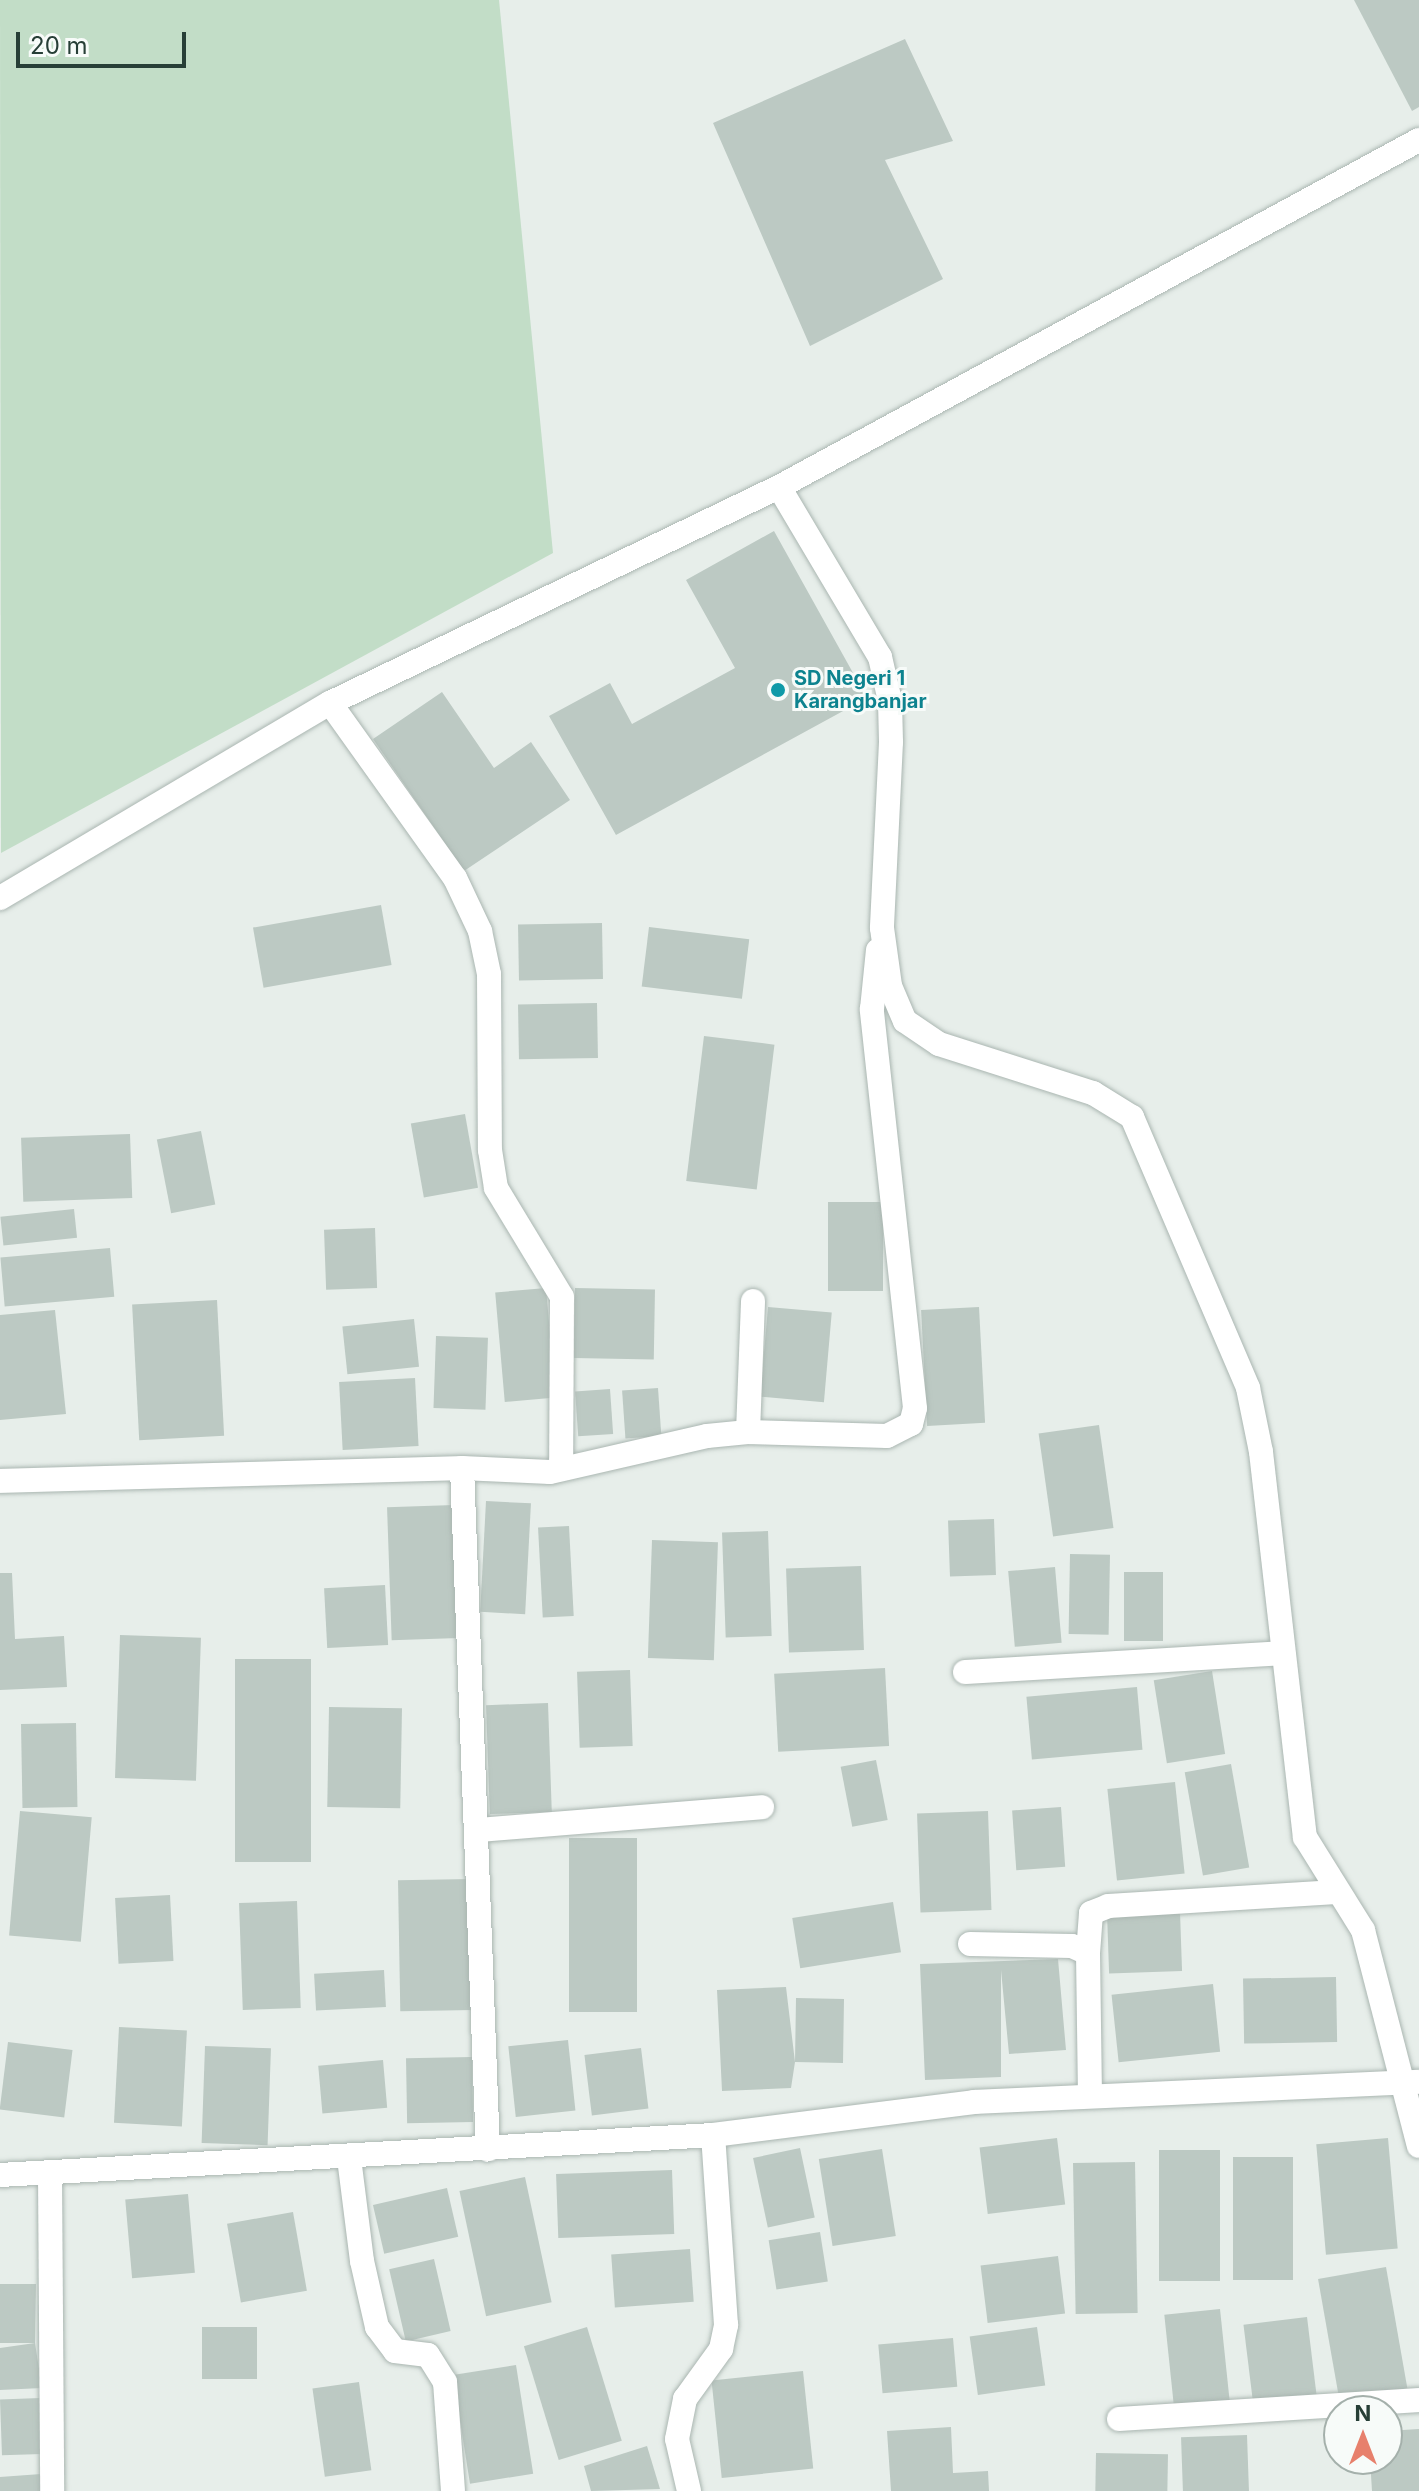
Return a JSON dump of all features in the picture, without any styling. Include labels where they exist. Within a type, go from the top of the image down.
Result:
[{"type":"street","points":[[0,898],[330,703],[779,487],[1419,140]]},
{"type":"street","points":[[0,1481],[462,1468],[550,1472],[561,1466],[748,1432],[887,1436],[911,1424],[915,1408],[872,1009],[882,928],[891,742],[883,672],[831,570],[779,487]]},
{"type":"street","points":[[330,703],[455,878],[480,931],[489,974],[490,1150],[496,1188],[562,1297],[561,1466]]},
{"type":"street","points":[[882,928],[890,986],[905,1021],[939,1044],[1093,1093],[1132,1117],[1248,1388],[1261,1452],[1281,1653],[1305,1837],[1363,1930],[1413,2083],[1419,2146]]},
{"type":"street","points":[[748,1432],[753,1301]]},
{"type":"street","points":[[462,1468],[488,2150]]},
{"type":"street","points":[[965,1672],[1281,1653]]},
{"type":"street","points":[[478,1830],[762,1807]]},
{"type":"street","points":[[1090,2096],[1088,1953],[1091,1913],[1108,1906],[1337,1892]]},
{"type":"street","points":[[970,1944],[1072,1946],[1088,1953]]},
{"type":"street","points":[[0,2175],[349,2158],[713,2135],[974,2102],[1413,2083]]},
{"type":"street","points":[[689,2491],[677,2439],[685,2399],[721,2349],[726,2325],[713,2135]]},
{"type":"street","points":[[349,2158],[362,2261],[377,2327],[395,2351],[428,2355],[445,2382],[453,2491]]},
{"type":"street","points":[[50,2174],[52,2491]]},
{"type":"street","points":[[1119,2419],[1419,2400]]},
{"type":"green space","points":[[0,0],[499,0],[553,553],[1,853]]},
{"type":"building","points":[[1354,0],[1419,0],[1419,107],[1412,111]]},
{"type":"building","points":[[905,39],[953,141],[885,160],[943,279],[810,346],[713,123]]},
{"type":"building","name":"SD Negeri 1 Karangbanjar","points":[[774,531],[867,698],[616,835],[549,716],[610,683],[632,724],[735,668],[686,580]]},
{"type":"building","points":[[442,692],[494,768],[531,742],[570,800],[464,871],[373,739]]},
{"type":"building","points":[[381,905],[392,965],[264,988],[253,928]]},
{"type":"building","points":[[602,923],[603,979],[519,980],[518,924]]},
{"type":"building","points":[[649,927],[749,939],[742,999],[642,987]]},
{"type":"building","points":[[597,1003],[598,1058],[519,1059],[518,1004]]},
{"type":"building","points":[[704,1036],[774,1045],[757,1190],[686,1181]]},
{"type":"building","points":[[465,1114],[478,1188],[424,1197],[411,1124]]},
{"type":"building","points":[[201,1131],[215,1205],[171,1213],[157,1140]]},
{"type":"building","points":[[130,1134],[132,1198],[23,1202],[21,1138]]},
{"type":"building","points":[[828,1202],[883,1202],[883,1291],[828,1291]]},
{"type":"building","points":[[74,1209],[77,1238],[3,1246],[0,1217]]},
{"type":"building","points":[[375,1228],[377,1288],[326,1290],[324,1230]]},
{"type":"building","points":[[110,1248],[114,1297],[5,1306],[0,1258]]},
{"type":"building","points":[[546,1288],[556,1398],[505,1402],[495,1292]]},
{"type":"building","points":[[575,1288],[655,1289],[654,1359],[574,1358]]},
{"type":"building","points":[[217,1300],[224,1436],[139,1440],[132,1304]]},
{"type":"building","points":[[768,1307],[832,1313],[824,1402],[760,1397]]},
{"type":"building","points":[[979,1307],[985,1423],[927,1426],[921,1310]]},
{"type":"building","points":[[55,1310],[66,1414],[0,1420],[0,1315]]},
{"type":"building","points":[[414,1319],[419,1367],[347,1374],[342,1327]]},
{"type":"building","points":[[436,1336],[488,1338],[485,1410],[433,1408]]},
{"type":"building","points":[[415,1378],[419,1446],[343,1450],[339,1382]]},
{"type":"building","points":[[658,1388],[661,1436],[625,1438],[622,1391]]},
{"type":"building","points":[[610,1389],[613,1434],[578,1436],[575,1391]]},
{"type":"building","points":[[1099,1425],[1113,1528],[1053,1536],[1039,1433]]},
{"type":"building","points":[[486,1501],[531,1503],[525,1614],[480,1612]]},
{"type":"building","points":[[454,1505],[459,1638],[392,1640],[387,1507]]},
{"type":"building","points":[[994,1519],[996,1575],[950,1577],[948,1521]]},
{"type":"building","points":[[569,1526],[574,1616],[543,1617],[538,1528]]},
{"type":"building","points":[[768,1531],[772,1636],[726,1638],[722,1533]]},
{"type":"building","points":[[652,1540],[718,1542],[714,1660],[648,1658]]},
{"type":"building","points":[[1070,1554],[1110,1555],[1109,1635],[1069,1634]]},
{"type":"building","points":[[861,1566],[864,1650],[789,1653],[786,1569]]},
{"type":"building","points":[[1055,1567],[1062,1643],[1015,1647],[1008,1571]]},
{"type":"building","points":[[1124,1572],[1163,1572],[1163,1641],[1124,1641]]},
{"type":"building","points":[[0,1573],[12,1573],[15,1639],[64,1636],[67,1687],[0,1690]]},
{"type":"building","points":[[385,1585],[388,1645],[327,1648],[324,1588]]},
{"type":"building","points":[[120,1635],[201,1638],[196,1781],[115,1778]]},
{"type":"building","points":[[235,1659],[311,1659],[311,1862],[235,1862]]},
{"type":"building","points":[[885,1668],[889,1746],[778,1752],[774,1674]]},
{"type":"building","points":[[630,1670],[633,1746],[580,1748],[577,1672]]},
{"type":"building","points":[[1212,1671],[1225,1754],[1167,1763],[1154,1680]]},
{"type":"building","points":[[1137,1687],[1142,1750],[1032,1759],[1026,1697]]},
{"type":"building","points":[[548,1703],[552,1812],[490,1814],[486,1705]]},
{"type":"building","points":[[329,1707],[402,1708],[400,1808],[327,1807]]},
{"type":"building","points":[[76,1723],[77,1807],[22,1808],[21,1724]]},
{"type":"building","points":[[876,1760],[888,1820],[852,1827],[841,1767]]},
{"type":"building","points":[[1231,1764],[1249,1867],[1203,1876],[1185,1772]]},
{"type":"building","points":[[1175,1782],[1185,1873],[1117,1881],[1107,1789]]},
{"type":"building","points":[[1061,1807],[1065,1867],[1016,1870],[1012,1810]]},
{"type":"building","points":[[20,1811],[92,1817],[81,1942],[9,1936]]},
{"type":"building","points":[[988,1811],[991,1910],[920,1912],[917,1813]]},
{"type":"building","points":[[569,1838],[637,1838],[637,2012],[569,2012]]},
{"type":"building","points":[[471,1879],[473,2010],[400,2011],[398,1880]]},
{"type":"building","points":[[170,1895],[173,1961],[119,1964],[115,1898]]},
{"type":"building","points":[[297,1901],[301,2008],[243,2010],[239,1903]]},
{"type":"building","points":[[893,1902],[901,1952],[800,1968],[792,1918]]},
{"type":"building","points":[[1180,1912],[1182,1971],[1109,1974],[1107,1915]]},
{"type":"building","points":[[1058,1959],[1066,2050],[1009,2054],[1001,1970],[1001,2077],[925,2080],[920,1964]]},
{"type":"building","points":[[384,1970],[386,2007],[316,2011],[314,1974]]},
{"type":"building","points":[[1336,1977],[1337,2042],[1244,2044],[1243,1979]]},
{"type":"building","points":[[1213,1984],[1220,2052],[1119,2062],[1112,1995]]},
{"type":"building","points":[[786,1987],[795,2062],[791,2088],[722,2091],[717,1990]]},
{"type":"building","points":[[796,1998],[844,1999],[843,2063],[795,2062]]},
{"type":"building","points":[[119,2027],[187,2031],[182,2126],[114,2123]]},
{"type":"building","points":[[568,2040],[575,2111],[516,2117],[508,2046]]},
{"type":"building","points":[[8,2042],[73,2050],[64,2117],[0,2110]]},
{"type":"building","points":[[205,2046],[271,2048],[268,2145],[202,2143]]},
{"type":"building","points":[[641,2048],[648,2109],[592,2115],[584,2055]]},
{"type":"building","points":[[472,2057],[473,2122],[407,2123],[406,2058]]},
{"type":"building","points":[[383,2060],[387,2108],[322,2113],[318,2066]]},
{"type":"building","points":[[1057,2138],[1065,2205],[988,2214],[980,2148]]},
{"type":"building","points":[[1388,2138],[1398,2249],[1326,2255],[1316,2144]]},
{"type":"building","points":[[800,2148],[815,2217],[768,2227],[753,2158]]},
{"type":"building","points":[[882,2149],[896,2236],[833,2246],[819,2159]]},
{"type":"building","points":[[1159,2150],[1220,2150],[1220,2281],[1159,2281]]},
{"type":"building","points":[[1233,2157],[1293,2157],[1293,2280],[1233,2280]]},
{"type":"building","points":[[1135,2162],[1138,2313],[1076,2314],[1073,2163]]},
{"type":"building","points":[[672,2170],[674,2234],[558,2238],[556,2174]]},
{"type":"building","points":[[525,2177],[552,2302],[486,2316],[459,2191]]},
{"type":"building","points":[[447,2188],[458,2237],[384,2254],[373,2205]]},
{"type":"building","points":[[188,2194],[195,2273],[132,2278],[125,2199]]},
{"type":"building","points":[[293,2212],[307,2291],[241,2302],[227,2224]]},
{"type":"building","points":[[820,2232],[828,2281],[776,2290],[769,2240]]},
{"type":"building","points":[[690,2249],[694,2302],[615,2307],[611,2255]]},
{"type":"building","points":[[1058,2256],[1065,2314],[988,2323],[981,2266]]},
{"type":"building","points":[[434,2259],[451,2331],[406,2341],[389,2269]]},
{"type":"building","points":[[1386,2267],[1407,2388],[1368,2395],[1339,2395],[1318,2279]]},
{"type":"building","points":[[0,2284],[36,2284],[35,2343],[0,2343]]},
{"type":"building","points":[[1220,2309],[1230,2400],[1174,2406],[1164,2315]]},
{"type":"building","points":[[1307,2317],[1317,2396],[1253,2404],[1243,2325]]},
{"type":"building","points":[[202,2327],[257,2327],[257,2379],[202,2379]]},
{"type":"building","points":[[587,2327],[622,2441],[559,2460],[524,2346]]},
{"type":"building","points":[[1037,2327],[1045,2385],[978,2395],[970,2336]]},
{"type":"building","points":[[953,2338],[957,2387],[883,2393],[878,2345]]},
{"type":"building","points":[[35,2343],[42,2388],[0,2390],[0,2348]]},
{"type":"building","points":[[516,2365],[533,2474],[470,2484],[453,2375]]},
{"type":"building","points":[[803,2371],[813,2468],[722,2478],[712,2381]]},
{"type":"building","points":[[359,2382],[371,2470],[325,2477],[312,2389]]},
{"type":"building","points":[[40,2398],[42,2454],[2,2455],[0,2399]]},
{"type":"building","points":[[951,2427],[953,2473],[988,2471],[989,2491],[891,2491],[887,2431]]},
{"type":"building","points":[[1419,2429],[1419,2491],[1372,2491],[1371,2475],[1403,2475],[1403,2430]]},
{"type":"building","points":[[1247,2435],[1249,2491],[1183,2491],[1181,2437]]},
{"type":"building","points":[[647,2446],[660,2489],[591,2491],[584,2466]]},
{"type":"building","points":[[1096,2453],[1168,2454],[1167,2491],[1095,2491]]},
{"type":"building","points":[[41,2474],[41,2491],[0,2491],[0,2477]]},
{"type":"place","name":"SD Negeri 1 Karangbanjar","points":[[778,690]]}]
